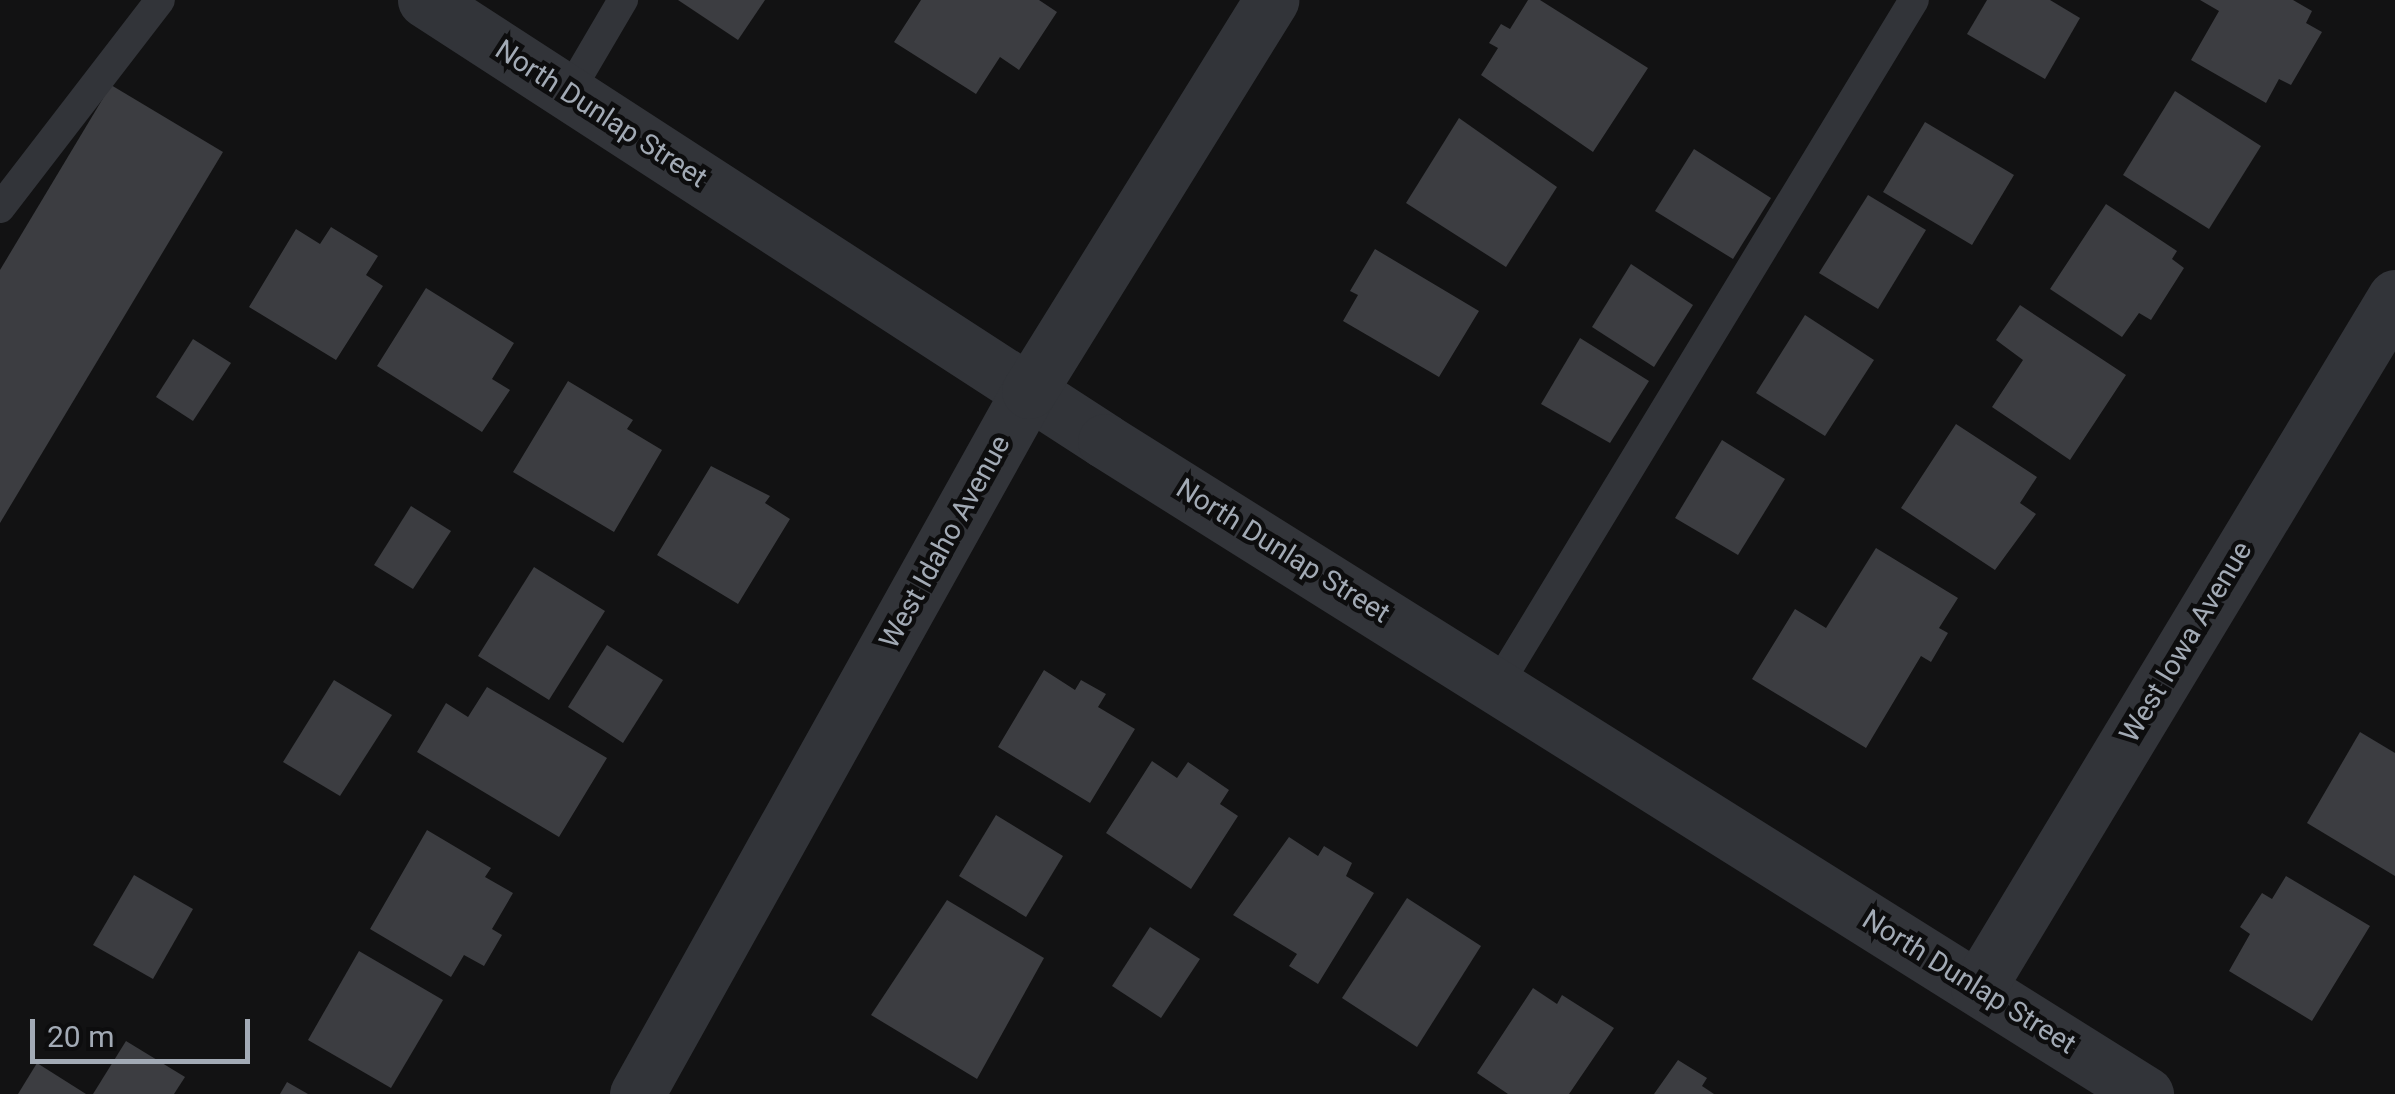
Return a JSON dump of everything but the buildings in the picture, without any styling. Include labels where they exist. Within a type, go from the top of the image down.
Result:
[{"type":"street","name":"North Dunlap Street","points":[[425,0],[1029,390],[2146,1094]]},
{"type":"street","name":"West Idaho Avenue","points":[[637,1094],[1029,390],[1272,0]]},
{"type":"street","name":"West Iowa Avenue","points":[[1978,988],[2395,297]]},
{"type":"lane","points":[[0,208],[160,0]]},
{"type":"lane","points":[[569,92],[624,0]]},
{"type":"lane","points":[[1499,683],[1914,0]]}]
